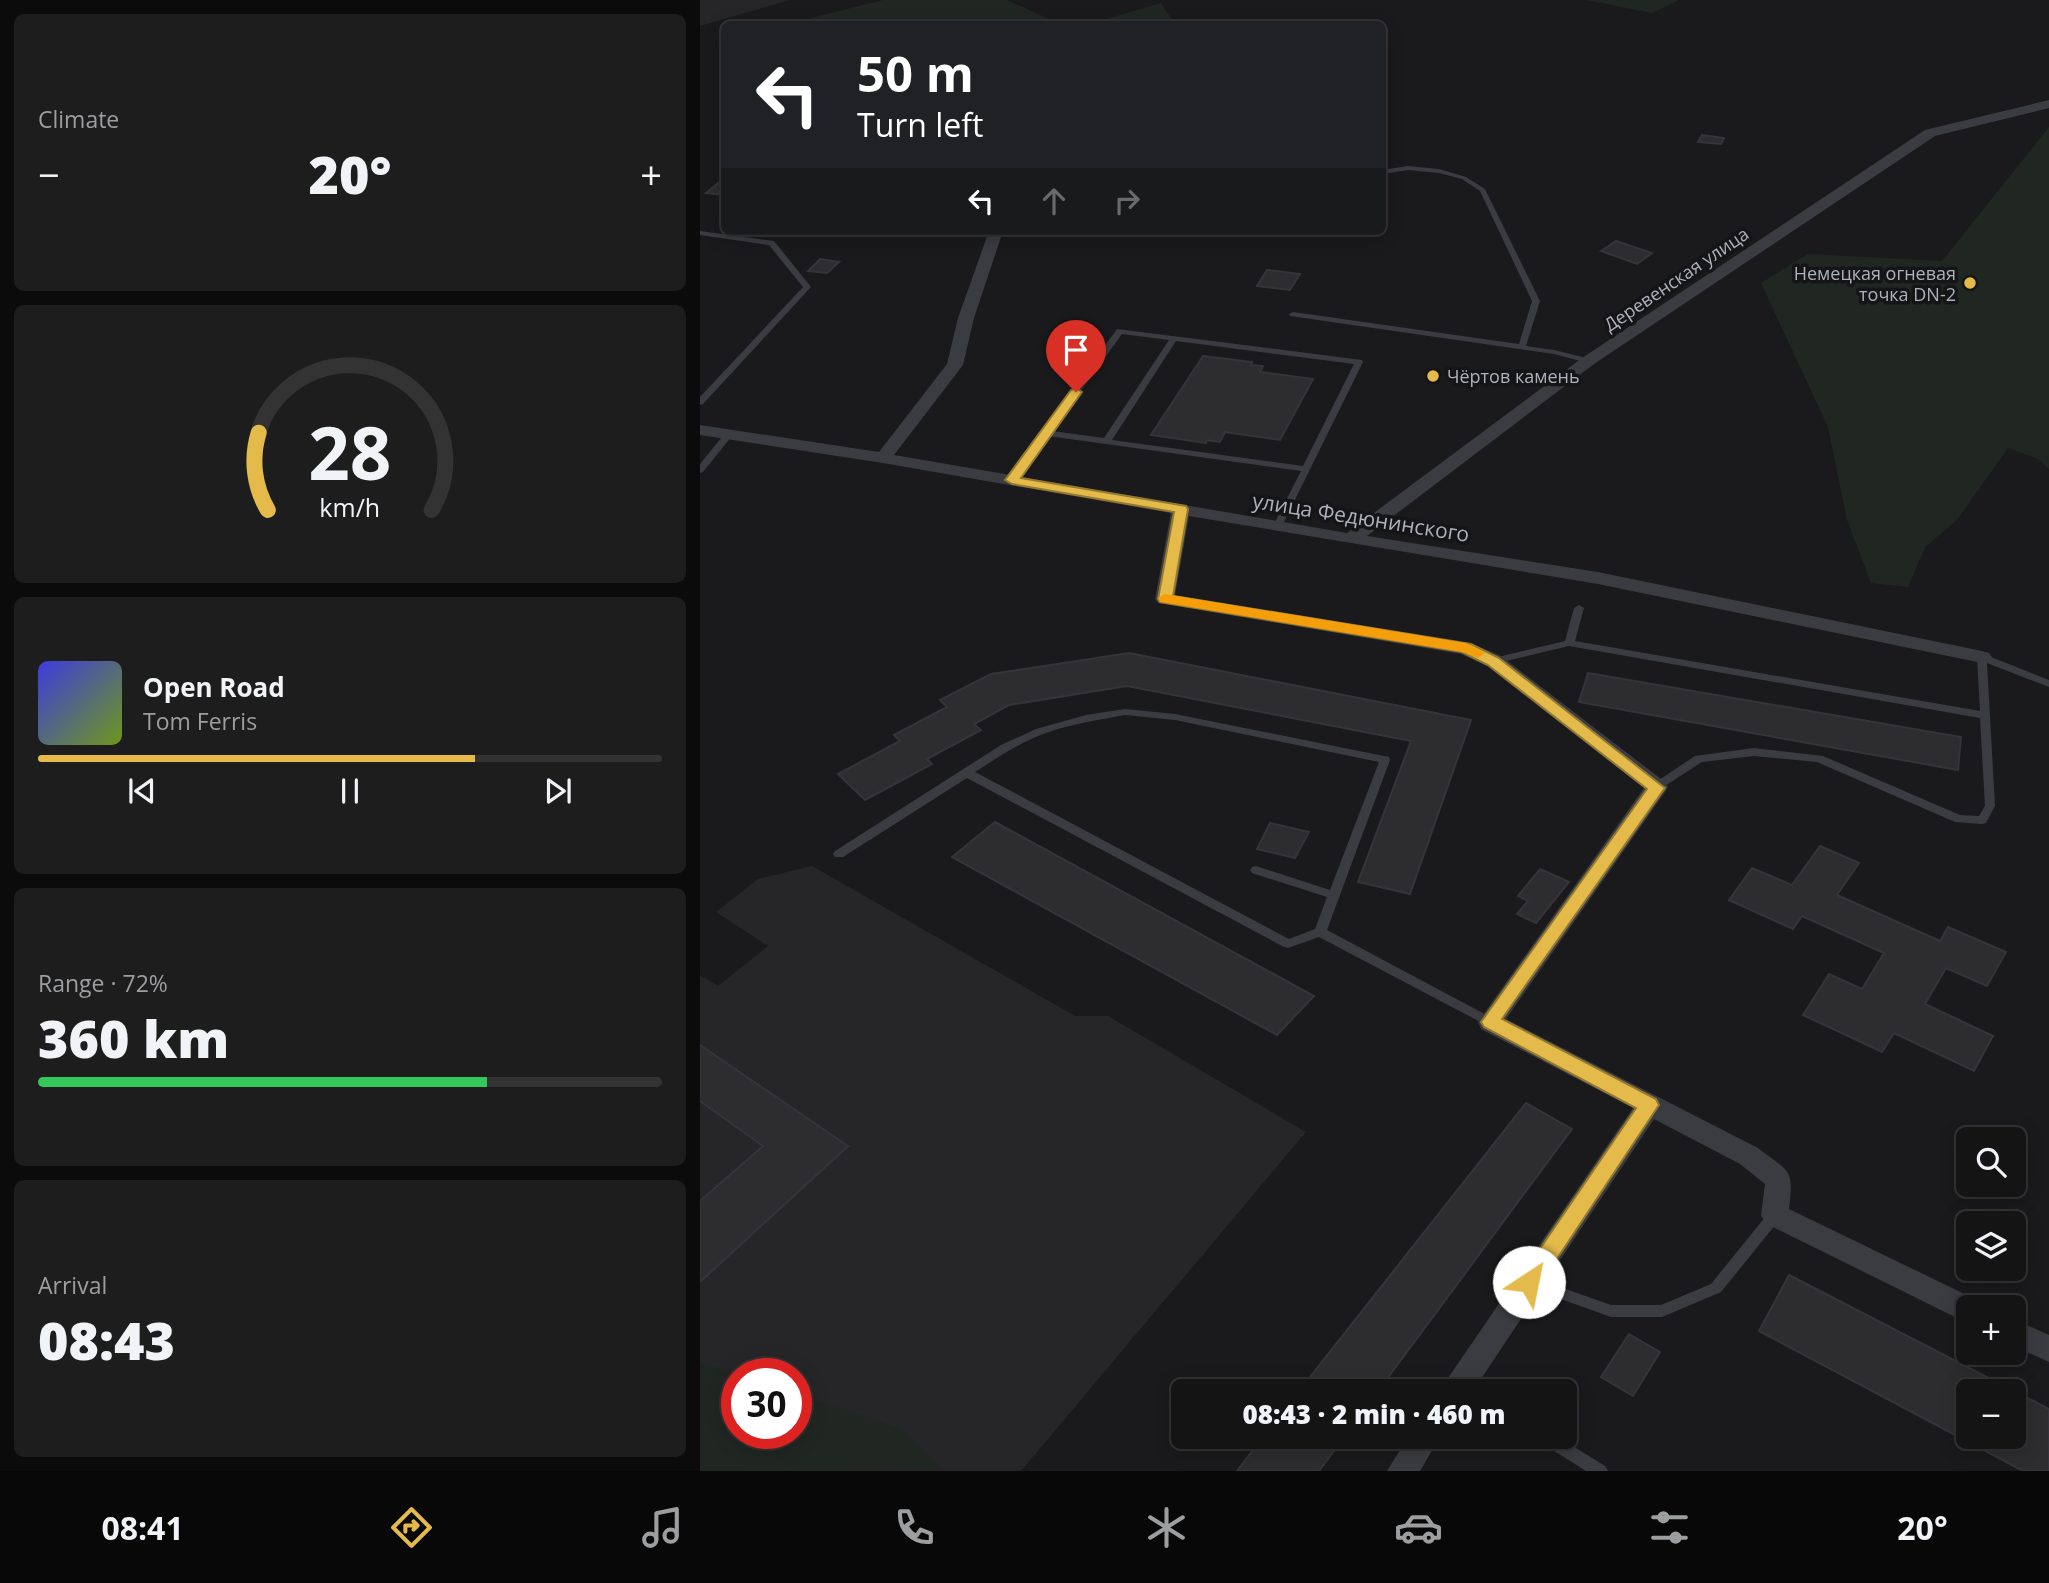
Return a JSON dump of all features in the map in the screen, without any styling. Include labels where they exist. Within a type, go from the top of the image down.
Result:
[{"type":"street","name":"Деревенская улица","points":[[1351,539],[1588,361],[1930,133],[2049,104]]},
{"type":"street","points":[[883,458],[955,365],[966,318],[995,235]]},
{"type":"street","name":"улица Федюнинского","points":[[700,430],[883,458],[1351,539],[1598,578],[1982,657]]},
{"type":"street","points":[[1181,509],[1165,599],[1466,648],[1493,661],[1657,788],[1490,1022],[1749,1156],[1779,1180],[1775,1215],[1956,1304]]},
{"type":"street","points":[[1469,1379],[1529,1282],[1649,1105]]},
{"type":"street","points":[[2026,1338],[2049,1349]]},
{"type":"street","points":[[1402,1471],[1417,1449]]},
{"type":"lane","points":[[1386,172],[1408,168],[1439,171],[1464,178],[1482,190],[1536,301],[1522,347]]},
{"type":"lane","points":[[700,233],[771,243],[807,287],[700,402]]},
{"type":"lane","points":[[1293,314],[1554,352],[1588,361]]},
{"type":"lane","points":[[1012,480],[1120,331],[1359,362],[1278,526]]},
{"type":"lane","points":[[1107,441],[1174,338]]},
{"type":"lane","points":[[1046,433],[1307,468]]},
{"type":"lane","points":[[700,470],[729,434]]},
{"type":"lane","points":[[1569,643],[1579,608]]},
{"type":"lane","points":[[1493,661],[1569,643],[1985,715]]},
{"type":"lane","points":[[1657,788],[1699,759],[1754,752],[1819,759],[1959,820],[1982,820],[1990,806],[1982,657],[2049,684]]},
{"type":"lane","points":[[839,854],[965,772],[1040,731],[1086,718],[1125,712],[1175,717],[1385,760],[1320,932]]},
{"type":"lane","points":[[965,772],[1288,944],[1320,932],[1490,1022]]},
{"type":"lane","points":[[1256,870],[1334,895]]},
{"type":"lane","points":[[1529,1282],[1611,1311],[1662,1311],[1716,1288],[1775,1215]]},
{"type":"lane","points":[[1564,1449],[1600,1471]]},
{"type":"shaded area","points":[[700,0],[790,0],[700,26]]},
{"type":"shaded area","points":[[883,0],[1007,0],[1053,21],[804,21]]},
{"type":"shaded area","points":[[1586,0],[1679,0],[1652,13]]},
{"type":"shaded area","points":[[1161,3],[1173,21],[1099,21]]},
{"type":"shaded area","points":[[2049,127],[2049,469],[2038,459],[2008,448],[1957,520],[1925,547],[1908,587],[1871,583],[1847,520],[1828,427],[1761,283],[1808,254],[1942,261]]},
{"type":"shaded area","points":[[812,866],[1075,1016],[1108,1016],[1306,1132],[1021,1471],[700,1471],[700,975],[718,986],[768,946],[716,912],[758,879]]},
{"type":"shaded area","points":[[700,1362],[721,1369],[721,1449],[812,1449],[812,1399],[902,1429],[943,1469],[700,1471]]},
{"type":"building","points":[[1702,135],[1724,138],[1721,144],[1698,142]]},
{"type":"building","points":[[721,181],[721,195],[706,193]]},
{"type":"building","points":[[1616,241],[1652,253],[1637,264],[1601,251]]},
{"type":"building","points":[[820,259],[839,262],[827,273],[808,271]]},
{"type":"building","points":[[1267,270],[1300,274],[1290,290],[1257,286]]},
{"type":"building","points":[[1203,356],[1252,362],[1251,365],[1263,366],[1260,372],[1313,379],[1280,440],[1225,432],[1220,442],[1207,440],[1206,443],[1151,435]]},
{"type":"building","points":[[1129,653],[1471,720],[1410,894],[1358,882],[1411,741],[1127,686],[1009,705],[974,724],[981,730],[927,759],[932,764],[865,800],[838,774],[900,741],[894,735],[947,707],[940,700],[991,674]]},
{"type":"building","points":[[1588,673],[1961,737],[1958,770],[1579,702]]},
{"type":"building","points":[[995,822],[1314,996],[1277,1035],[952,857]]},
{"type":"building","points":[[1270,823],[1309,832],[1295,858],[1257,849]]},
{"type":"building","points":[[1820,846],[1859,863],[1837,895],[1940,941],[1948,927],[2006,952],[1987,986],[1946,968],[1925,1004],[1993,1036],[1974,1071],[1894,1033],[1882,1052],[1803,1015],[1829,974],[1862,989],[1884,953],[1802,916],[1793,929],[1729,900],[1752,868],[1792,885]]},
{"type":"building","points":[[1540,869],[1569,882],[1536,923],[1517,914],[1528,901],[1518,896]]},
{"type":"building","points":[[700,1045],[848,1146],[700,1282],[700,1201],[763,1146],[700,1101]]},
{"type":"building","points":[[1526,1103],[1572,1129],[1387,1379],[1308,1379]]},
{"type":"building","points":[[1789,1275],[1956,1361],[1956,1365],[1964,1365],[1991,1379],[1956,1379],[1956,1435],[1759,1331]]},
{"type":"building","points":[[1629,1334],[1660,1352],[1633,1396],[1601,1377]]},
{"type":"building","points":[[2026,1397],[2049,1409],[2049,1471],[2023,1471],[1982,1449],[2026,1449]]},
{"type":"building","points":[[1254,1449],[1335,1449],[1319,1471],[1237,1471]]},
{"type":"slow traffic","points":[[1165,598],[1466,648],[1478,653]]},
{"type":"place","name":"Немецкая огневая точка DN-2","points":[[1970,283]]},
{"type":"place","name":"Чёртов камень","points":[[1433,376]]},
{"type":"route","points":[[1076,392],[1012,480],[1181,509],[1165,599],[1466,648],[1493,661],[1657,788],[1490,1022],[1649,1105],[1529,1282]]}]
